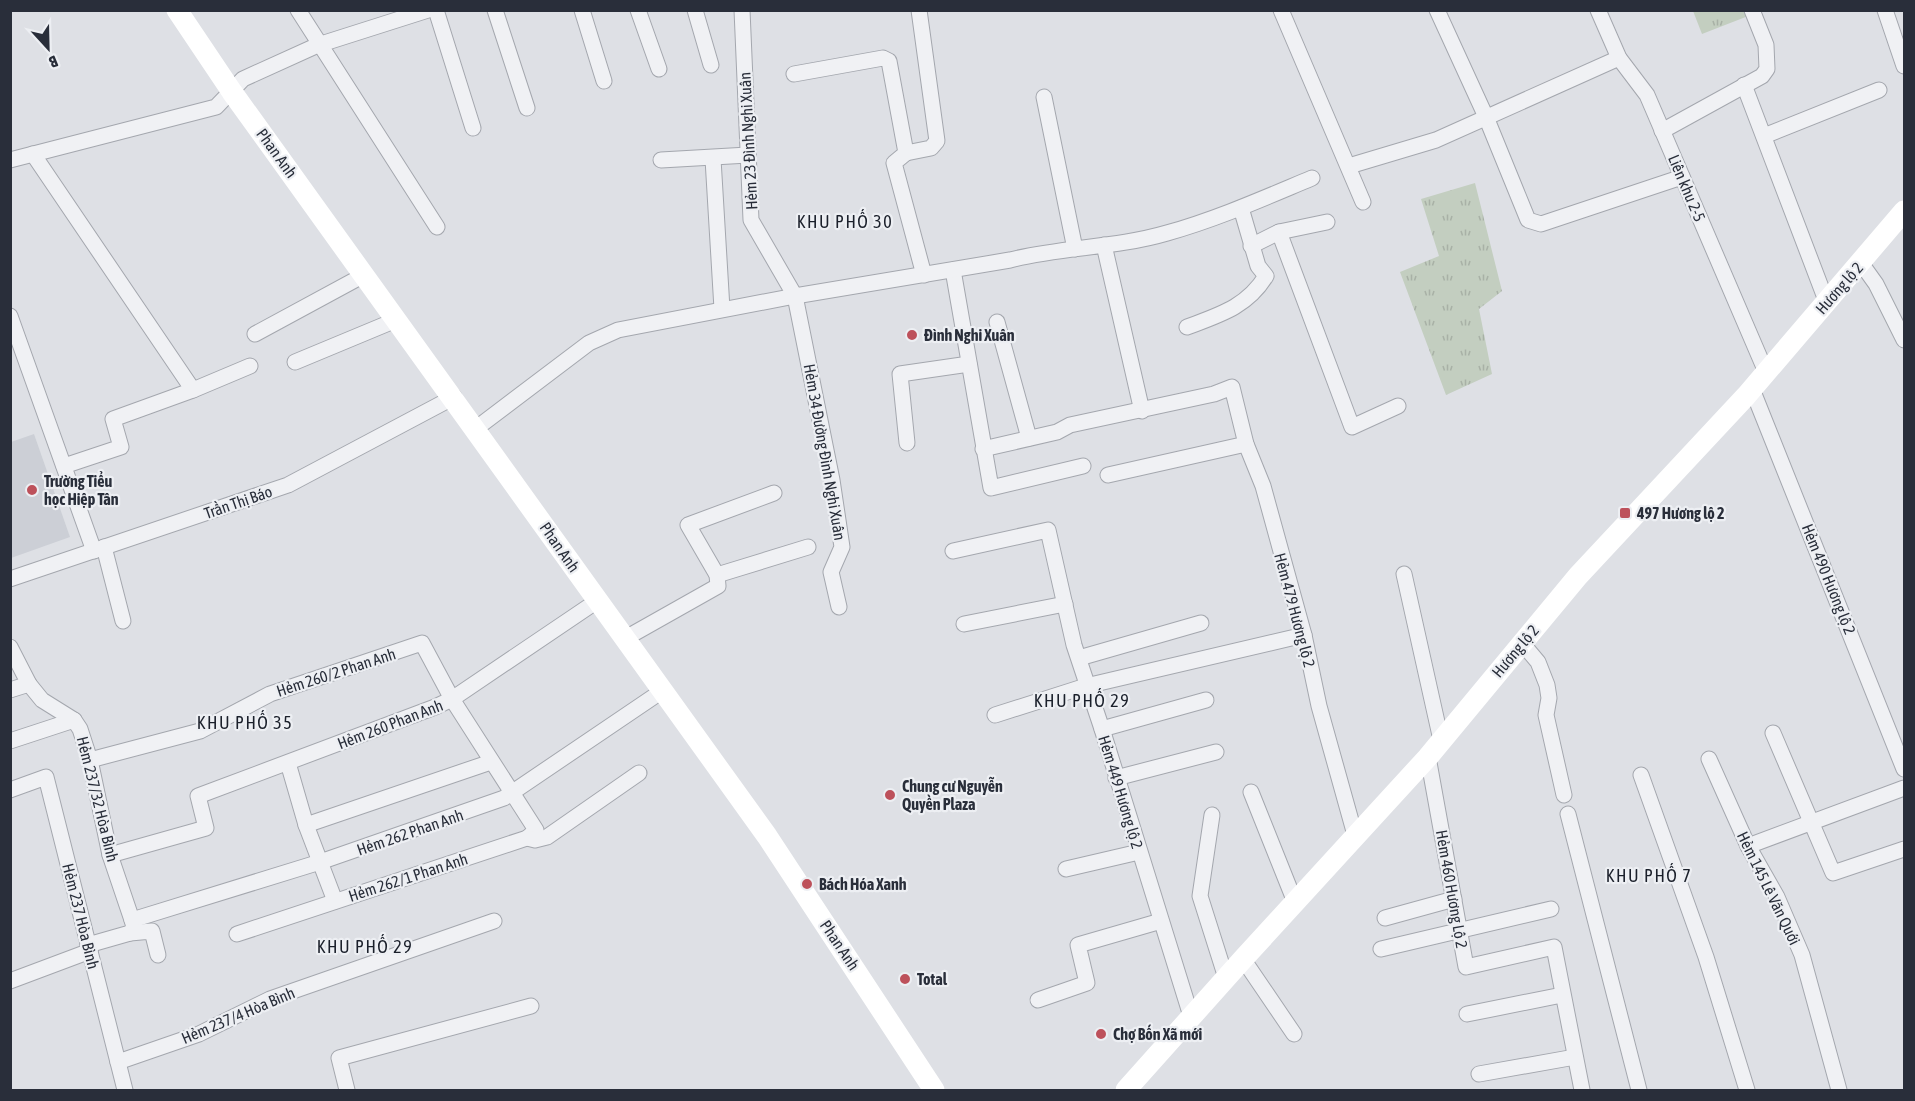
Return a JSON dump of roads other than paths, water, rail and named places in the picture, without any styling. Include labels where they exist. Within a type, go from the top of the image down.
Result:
[{"type":"main road","name":"Phan Anh","points":[[177,10],[232,92],[454,397],[474,430],[767,836],[934,1090]]},
{"type":"main road","name":"Hương lộ 2","points":[[1126,1090],[1428,757],[1578,576],[1752,389],[1905,211]]},
{"type":"street","points":[[298,10],[318,45],[437,227]]},
{"type":"street","points":[[10,160],[216,107],[243,79],[318,45],[428,10]]},
{"type":"street","points":[[436,10],[472,128]]},
{"type":"street","points":[[495,10],[527,108]]},
{"type":"street","points":[[582,10],[604,81]]},
{"type":"street","points":[[638,10],[658,69]]},
{"type":"street","points":[[695,10],[711,65]]},
{"type":"street","name":"Hẻm 23 Đình Nghi Xuân","points":[[742,10],[751,220],[795,296]]},
{"type":"street","points":[[919,10],[937,141],[931,148],[906,153],[894,163],[924,275]]},
{"type":"street","points":[[1281,10],[1363,202]]},
{"type":"street","points":[[1437,10],[1486,117],[1528,220],[1541,224],[1682,177]]},
{"type":"street","name":"Liên khu 2-5","points":[[1598,10],[1619,58],[1647,95],[1766,372]]},
{"type":"street","points":[[1662,131],[1762,76],[1767,69],[1766,45],[1752,10]]},
{"type":"street","points":[[1885,10],[1905,66]]},
{"type":"street","points":[[794,74],[883,58],[889,61],[906,153]]},
{"type":"street","points":[[1349,166],[1436,140],[1619,58]]},
{"type":"street","points":[[1744,85],[1827,303]]},
{"type":"street","points":[[1764,136],[1879,90]]},
{"type":"street","points":[[1044,97],[1075,249]]},
{"type":"street","points":[[33,154],[193,390]]},
{"type":"street","points":[[661,160],[713,159],[748,155]]},
{"type":"street","points":[[713,159],[722,309]]},
{"type":"street","points":[[474,430],[589,343],[603,335],[641,323],[691,317],[722,309],[1040,253],[1166,234],[1241,208],[1312,177]]},
{"type":"street","points":[[1187,327],[1233,309],[1247,300],[1266,276],[1258,266],[1241,208]]},
{"type":"street","points":[[1251,246],[1279,232],[1327,222]]},
{"type":"street","points":[[1279,232],[1352,427],[1398,406]]},
{"type":"street","points":[[983,449],[1057,432],[1070,425],[1142,411],[1104,245]]},
{"type":"street","points":[[1861,263],[1876,284],[1905,340]]},
{"type":"street","points":[[953,270],[991,489],[1083,466]]},
{"type":"street","points":[[255,334],[364,275]]},
{"type":"street","name":"Hẻm 34 Đường Đình Nghi Xuân","points":[[795,296],[832,480],[842,547],[831,572],[839,607]]},
{"type":"street","points":[[10,316],[64,466],[99,549],[123,621]]},
{"type":"street","points":[[295,362],[396,320]]},
{"type":"street","points":[[997,322],[1029,438]]},
{"type":"street","points":[[907,443],[900,374],[969,364]]},
{"type":"street","points":[[64,466],[121,447],[113,419],[193,390],[250,366]]},
{"type":"street","name":"Hẻm 479 Hương lộ 2","points":[[1142,411],[1214,394],[1232,387],[1246,444],[1263,486],[1304,635],[1319,706],[1355,835]]},
{"type":"street","name":"Hẻm 490 Hương lộ 2","points":[[1752,389],[1905,770]]},
{"type":"street","name":"Trần Thị Báo","points":[[10,579],[288,485],[454,397]]},
{"type":"street","points":[[1108,475],[1246,444]]},
{"type":"street","points":[[624,639],[718,586],[717,575],[688,525],[774,493]]},
{"type":"street","name":"Hẻm 449 Hương lộ 2","points":[[953,551],[1039,530],[1046,529],[1048,532],[1086,686],[1102,729],[1191,1016]]},
{"type":"street","points":[[717,575],[808,547]]},
{"type":"street","points":[[1404,574],[1441,740]]},
{"type":"street","name":"Hẻm 260 Phan Anh","points":[[110,855],[206,828],[198,805],[198,796],[452,699],[597,602]]},
{"type":"street","points":[[964,624],[1065,604]]},
{"type":"street","points":[[1079,658],[1201,623]]},
{"type":"street","points":[[995,716],[1086,686],[1304,635]]},
{"type":"street","points":[[1522,643],[1538,662],[1547,685],[1549,698],[1546,715],[1564,795]]},
{"type":"street","name":"Hẻm 260/2 Phan Anh","points":[[90,760],[200,731],[270,694],[422,644],[452,699]]},
{"type":"street","name":"Hẻm 237/32 Hòa Bình","points":[[10,647],[29,684],[42,700],[74,720],[90,760],[110,855],[131,926]]},
{"type":"street","points":[[10,690],[29,684]]},
{"type":"street","name":"Hẻm 262 Phan Anh","points":[[131,926],[512,794],[662,692]]},
{"type":"street","points":[[452,699],[536,830],[527,838]]},
{"type":"street","points":[[1102,729],[1206,700]]},
{"type":"street","points":[[10,741],[74,720]]},
{"type":"street","points":[[1773,733],[1833,873],[1905,849]]},
{"type":"street","points":[[1116,778],[1216,752]]},
{"type":"street","name":"Hẻm 460 Hương Lộ 2","points":[[1428,757],[1466,967],[1554,947],[1562,995]]},
{"type":"street","name":"Hẻm 145 Lê Văn Quới","points":[[1709,759],[1748,846],[1777,897],[1802,955],[1839,1090]]},
{"type":"street","points":[[306,825],[491,762]]},
{"type":"street","points":[[288,763],[306,825],[335,901]]},
{"type":"street","name":"Hẻm 262/1 Phan Anh","points":[[237,934],[527,838],[535,840],[547,837],[639,773]]},
{"type":"street","points":[[1641,775],[1706,957],[1747,1090]]},
{"type":"street","name":"Hẻm 237 Hòa Bình","points":[[10,790],[46,777],[125,1090]]},
{"type":"street","points":[[1748,846],[1905,788]]},
{"type":"street","points":[[1251,792],[1295,903]]},
{"type":"street","points":[[1568,814],[1639,1090]]},
{"type":"street","points":[[1212,815],[1200,897],[1226,978]]},
{"type":"street","points":[[1066,869],[1139,852]]},
{"type":"street","points":[[1385,918],[1454,899]]},
{"type":"street","points":[[1382,949],[1551,909]]},
{"type":"street","name":"Hẻm 237/4 Hòa Bình","points":[[118,1062],[199,1035],[270,999],[494,921]]},
{"type":"street","points":[[1038,1000],[1087,983],[1078,945],[1161,921]]},
{"type":"street","points":[[10,981],[89,948],[131,926],[152,931],[158,955]]},
{"type":"street","points":[[1243,959],[1294,1035]]},
{"type":"street","points":[[1467,1014],[1562,995],[1582,1090]]},
{"type":"street","points":[[347,1090],[339,1058],[531,1006]]},
{"type":"street","points":[[1479,1074],[1575,1057]]},
{"type":"place","name":"Đình Nghi Xuân","points":[[912,335]]},
{"type":"place","name":"Trường Tiểu học Hiệp Tân","points":[[32,490]]},
{"type":"place","name":"497 Hương lộ 2","points":[[1625,513]]},
{"type":"place","name":"Chung cư Nguyễn Quyền Plaza","points":[[890,795]]},
{"type":"place","name":"Bách Hóa Xanh","points":[[807,884]]},
{"type":"place","name":"Total","points":[[905,979]]},
{"type":"place","name":"Chợ Bốn Xã mới","points":[[1101,1034]]},
{"type":"district","name":"KHU PHỐ 30","points":[[845,222]]},
{"type":"district","name":"KHU PHỐ 29","points":[[1082,701]]},
{"type":"district","name":"KHU PHỐ 35","points":[[245,723]]},
{"type":"district","name":"KHU PHỐ 7","points":[[1649,876]]},
{"type":"district","name":"KHU PHỐ 29","points":[[365,947]]}]
